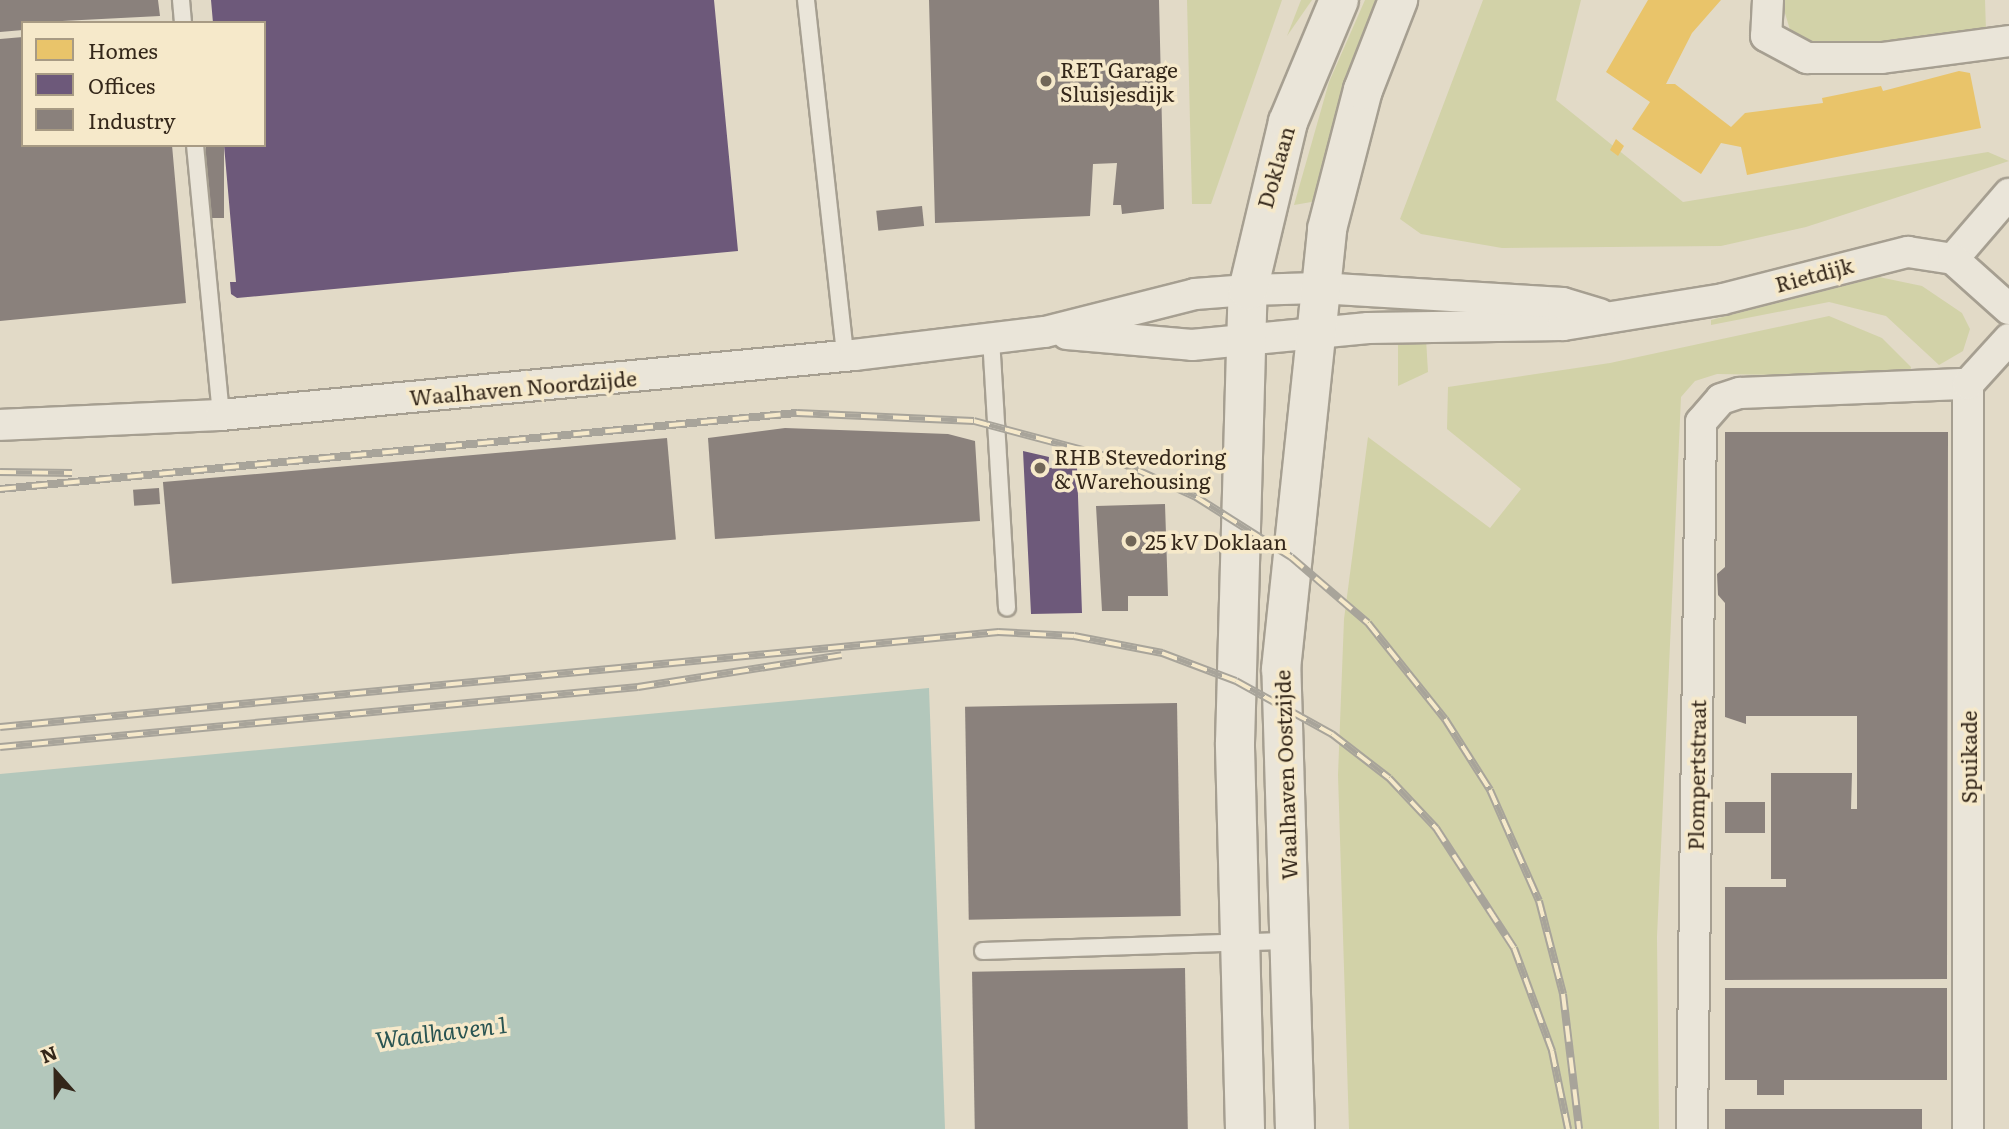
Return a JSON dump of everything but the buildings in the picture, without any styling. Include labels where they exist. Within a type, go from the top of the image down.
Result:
[{"type":"main road","name":"Doklaan","points":[[1244,343],[1248,290],[1288,122],[1339,0]]},
{"type":"main road","points":[[1311,338],[1348,140],[1398,0]]},
{"type":"main road","name":"Waalhaven Oostzijde","points":[[1295,1129],[1281,669],[1311,338]]},
{"type":"main road","points":[[1244,343],[1235,694],[1245,1129]]},
{"type":"street","points":[[1768,0],[1766,36],[1807,58],[1882,58],[2009,41]]},
{"type":"street","points":[[2009,194],[1953,258],[2009,309]]},
{"type":"street","name":"Rietdijk","points":[[1311,338],[1368,328],[1563,325],[1600,314],[1723,299],[1892,253],[1953,258]]},
{"type":"street","name":"Waalhaven Noordzijde","points":[[0,425],[221,415],[845,356],[1045,332],[1195,294],[1319,288]]},
{"type":"street","name":"Rietdijk","points":[[1319,288],[1563,303],[1600,314]]},
{"type":"street","name":"Waalhaven Noordzijde","points":[[1045,332],[1192,345],[1311,338]]},
{"type":"street","points":[[1968,384],[2009,339]]},
{"type":"street","name":"Plompertstraat","points":[[1692,1129],[1701,422],[1721,399],[1740,393],[1968,384]]},
{"type":"street","name":"Spuikade","points":[[1968,384],[1968,1129]]},
{"type":"lane","points":[[181,0],[183,21]]},
{"type":"lane","points":[[806,0],[845,356]]},
{"type":"lane","points":[[195,147],[221,415]]},
{"type":"lane","points":[[991,338],[1007,608]]},
{"type":"lane","points":[[983,951],[1290,941]]},
{"type":"green space","points":[[1187,0],[1282,0],[1211,204],[1192,204]]},
{"type":"green space","points":[[1301,0],[1312,0],[1287,36]]},
{"type":"green space","points":[[1365,0],[1379,0],[1351,65],[1317,201],[1294,205],[1329,82]]},
{"type":"green space","points":[[1483,0],[1581,0],[1556,100],[1683,202],[1988,152],[2009,161],[1806,227],[1721,246],[1502,248],[1421,234],[1400,219]]},
{"type":"green space","points":[[1781,0],[1985,0],[1986,31],[1919,43],[1812,47],[1791,33]]},
{"type":"green space","points":[[1879,277],[1922,286],[1962,313],[1970,329],[1963,351],[1939,365],[1886,316],[1829,302],[1711,325],[1711,320]]},
{"type":"green space","points":[[1829,316],[1882,338],[1911,367],[1909,377],[1717,374],[1695,381],[1681,397],[1657,937],[1659,1129],[1349,1129],[1338,775],[1344,619],[1368,437],[1490,528],[1521,489],[1447,429],[1448,387],[1610,363]]},
{"type":"green space","points":[[1426,339],[1428,372],[1398,386],[1398,342]]},
{"type":"water","name":"Waalhaven 1","points":[[929,688],[945,1129],[0,1129],[0,774]]},
{"type":"railway","points":[[0,489],[797,413],[974,421],[1109,457],[1196,497],[1291,557],[1368,623],[1445,719],[1490,790],[1539,901],[1563,994],[1579,1129]]},
{"type":"railway","points":[[0,472],[72,473]]},
{"type":"railway","points":[[0,727],[998,632],[1074,636],[1162,653],[1236,681],[1332,734],[1389,778],[1436,828],[1514,948],[1552,1051],[1568,1129]]},
{"type":"railway","points":[[0,747],[638,687],[842,655]]},
{"type":"place","name":"RET Garage Sluisjesdijk","points":[[1046,81]]},
{"type":"place","name":"RHB Stevedoring & Warehousing","points":[[1040,468]]},
{"type":"place","name":"25 kV Doklaan","points":[[1131,541]]}]
